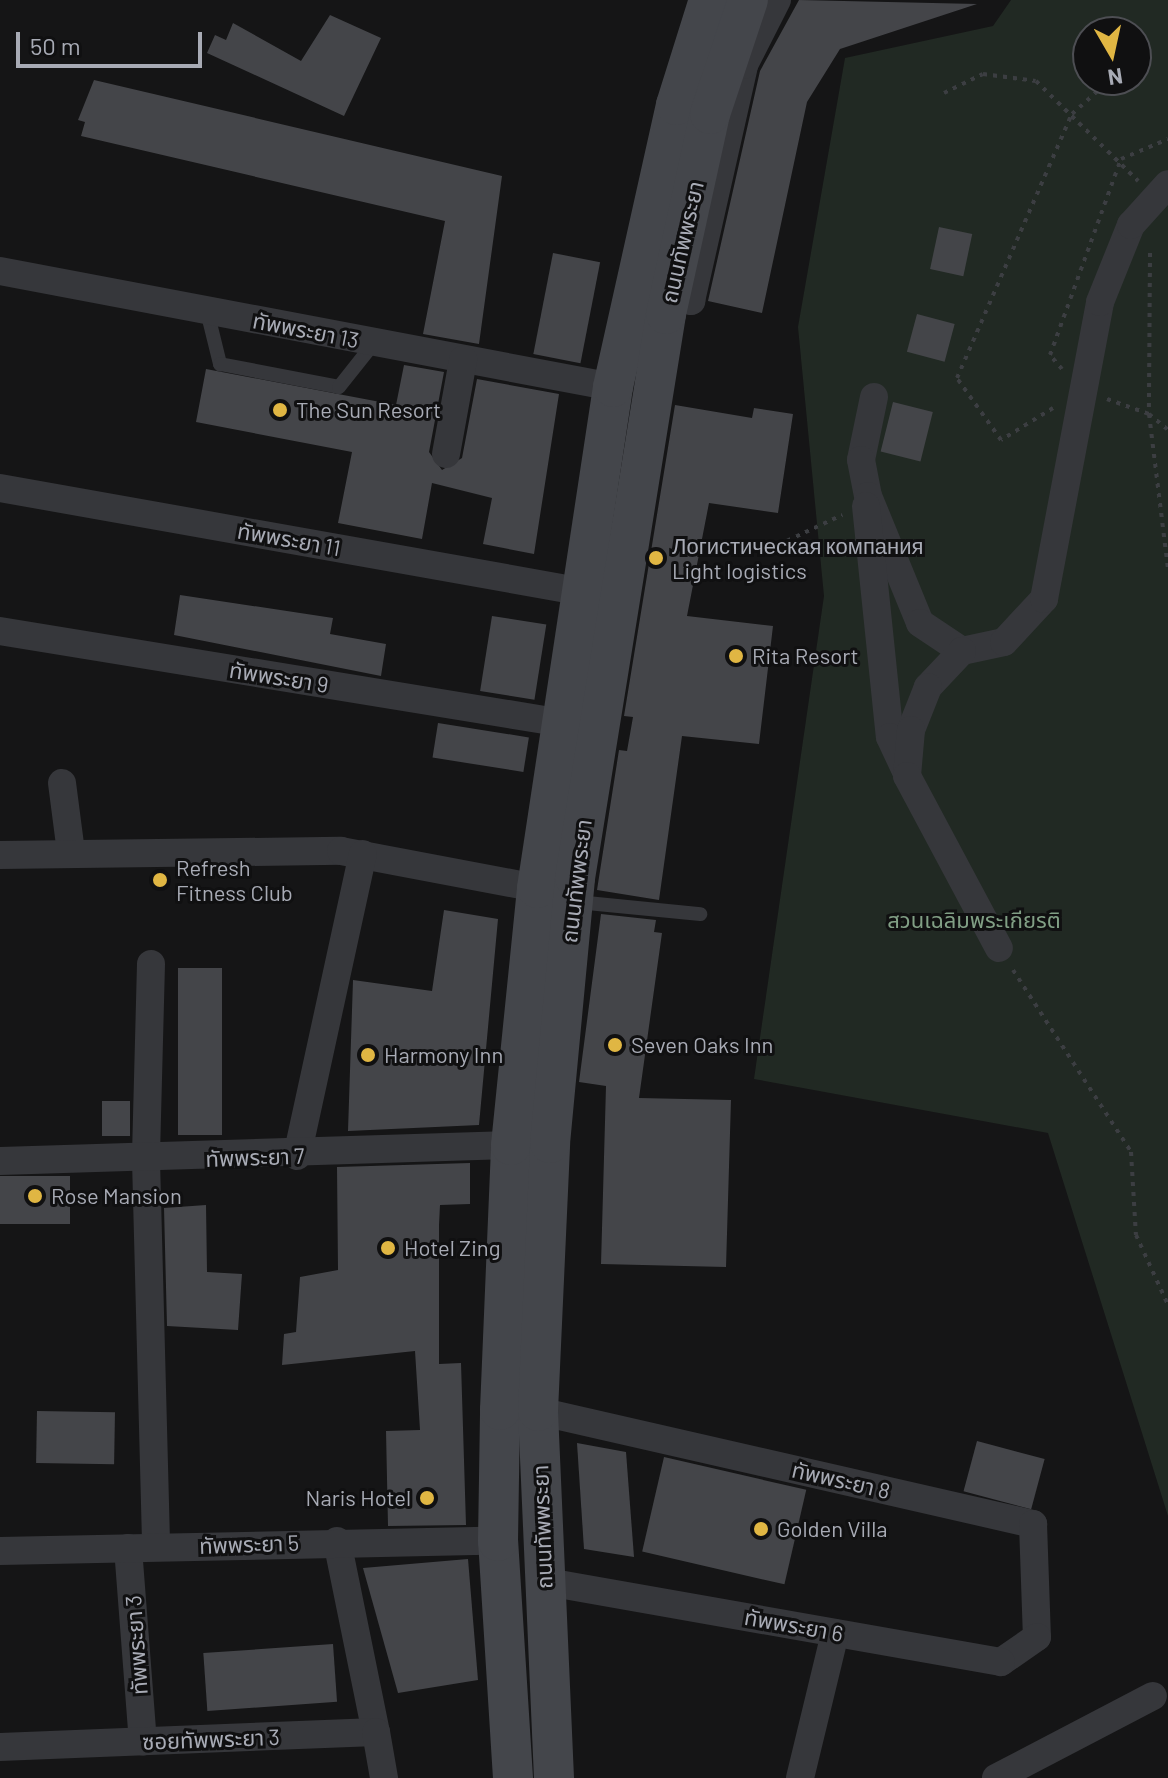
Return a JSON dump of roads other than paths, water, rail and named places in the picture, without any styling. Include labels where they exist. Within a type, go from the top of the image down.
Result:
[{"type":"main road","name":"ถนนทัพพระยา","points":[[554,1778],[543,1581],[538,1411],[550,1143],[557,722],[613,387],[676,105],[709,0]]},
{"type":"main road","name":"ถนนทัพพระยา","points":[[513,1778],[498,1541],[511,1145],[554,895],[616,595],[670,296],[710,114],[748,0]]},
{"type":"street","points":[[670,296],[691,301],[744,65],[777,0]]},
{"type":"street","points":[[907,776],[911,730],[928,687],[962,651],[1004,642],[1044,599],[1100,302],[1131,225],[1160,192]]},
{"type":"street","name":"ทัพพระยา 13","points":[[0,271],[613,387]]},
{"type":"street","points":[[446,454],[463,360]]},
{"type":"street","points":[[874,397],[861,460],[868,496],[920,623],[962,651]]},
{"type":"street","name":"ทัพพระยา 11","points":[[0,488],[578,591]]},
{"type":"street","points":[[868,496],[864,527],[890,737],[907,776],[999,948]]},
{"type":"street","name":"ทัพพระยา 9","points":[[0,631],[557,722]]},
{"type":"street","points":[[62,783],[71,852]]},
{"type":"street","points":[[0,855],[71,852],[363,854],[554,895]]},
{"type":"street","points":[[297,1156],[363,854]]},
{"type":"street","name":"ทัพพระยา 3","points":[[143,1741],[142,1548],[151,964]]},
{"type":"street","name":"ทัพพระยา 7","points":[[0,1161],[297,1156],[511,1145]]},
{"type":"street","name":"ทัพพระยา 8","points":[[538,1411],[1033,1524],[1037,1637]]},
{"type":"street","points":[[337,1541],[384,1778]]},
{"type":"street","name":"ทัพพระยา 5","points":[[0,1551],[337,1541],[498,1541]]},
{"type":"street","name":"ทัพพระยา 6","points":[[543,1581],[1001,1662],[1037,1637]]},
{"type":"street","points":[[800,1778],[835,1633]]},
{"type":"street","points":[[996,1778],[1153,1696]]},
{"type":"street","name":"ซอยทัพพระยา 3","points":[[0,1747],[376,1732]]},
{"type":"lane","points":[[207,311],[220,364],[249,370],[339,387],[374,343]]},
{"type":"lane","points":[[554,895],[700,914]]},
{"type":"place","name":"The Sun Resort","points":[[280,410]]},
{"type":"place","name":"Логистическая компания Light logistics","points":[[656,558]]},
{"type":"place","name":"Rita Resort","points":[[736,656]]},
{"type":"place","name":"Refresh Fitness Club","points":[[160,880]]},
{"type":"place","name":"Seven Oaks Inn","points":[[615,1045]]},
{"type":"place","name":"Harmony Inn","points":[[368,1055]]},
{"type":"place","name":"Rose Mansion","points":[[35,1196]]},
{"type":"place","name":"Hotel Zing","points":[[388,1248]]},
{"type":"place","name":"Naris Hotel","points":[[427,1498]]},
{"type":"place","name":"Golden Villa","points":[[761,1529]]},
{"type":"park label","name":"สวนเฉลิมพระเกียรติ","points":[[974,920]]}]
